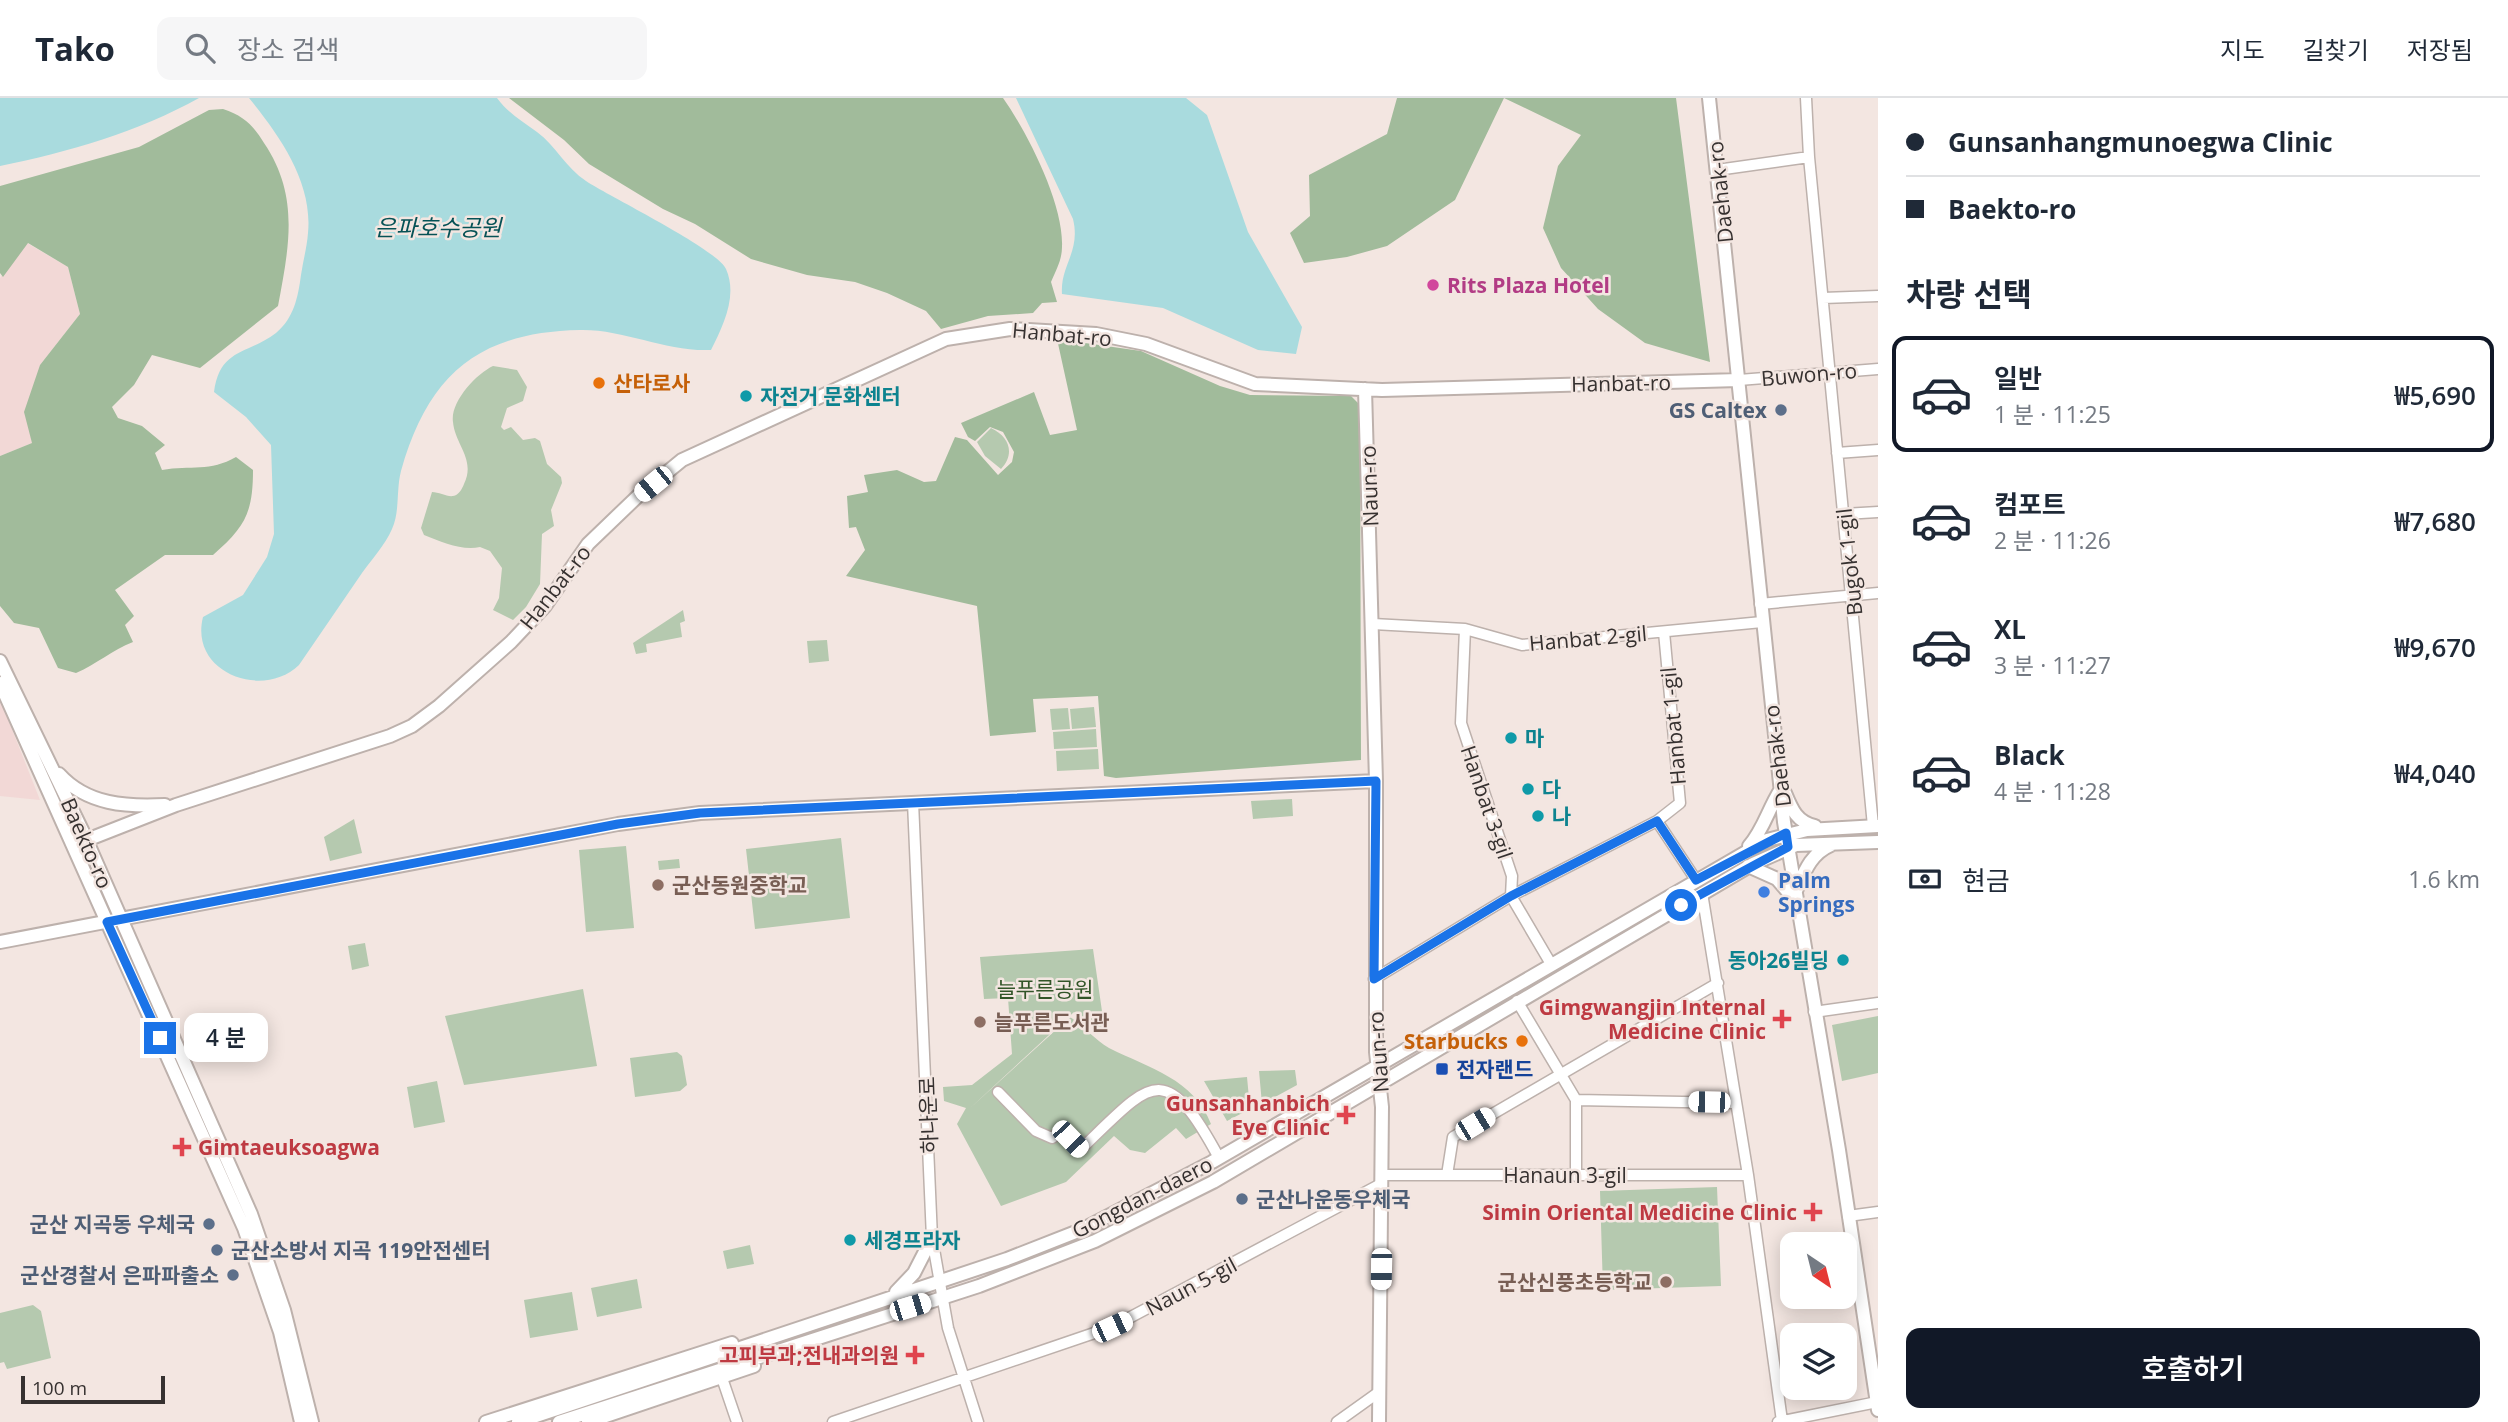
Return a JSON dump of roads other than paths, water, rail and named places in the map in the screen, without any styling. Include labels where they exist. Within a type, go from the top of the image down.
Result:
[{"type":"street","name":"Daehak-ro","points":[[1709,98],[1786,833],[1876,1375],[1877,1406]]},
{"type":"street","name":"Bugok 1-gil","points":[[1807,98],[1809,157],[1837,453],[1876,826]]},
{"type":"street","points":[[1717,170],[1809,157]]},
{"type":"street","points":[[1823,298],[1878,296]]},
{"type":"street","name":"Hanbat-ro","points":[[80,843],[176,805],[390,736],[412,726],[439,706],[511,642],[545,606],[588,544],[638,496],[682,460],[946,339],[998,330],[1066,330],[1146,344],[1255,384],[1365,389],[1739,380]]},
{"type":"street","name":"Buwon-ro","points":[[1739,380],[1878,369]]},
{"type":"street","name":"Naun-ro","points":[[1365,389],[1376,781],[1374,979],[1381,1180],[1379,1422]]},
{"type":"street","points":[[1837,453],[1878,450]]},
{"type":"street","points":[[1844,514],[1878,512]]},
{"type":"street","points":[[1760,604],[1878,593]]},
{"type":"street","name":"Hanbat 2-gil","points":[[1373,624],[1465,629],[1522,645],[1762,622]]},
{"type":"street","name":"Hanbat 3-gil","points":[[1465,629],[1461,723],[1512,876],[1511,896],[1551,964]]},
{"type":"street","name":"Hanbat 1-gil","points":[[1374,979],[1511,896],[1657,821],[1680,803],[1664,632]]},
{"type":"street","name":"Baekto-ro","points":[[0,661],[4,686],[80,843],[253,1251],[309,1421]]},
{"type":"street","name":"Baekto-ro","points":[[4,686],[48,758],[80,843]]},
{"type":"street","points":[[1866,740],[1878,739]]},
{"type":"street","points":[[48,758],[69,784],[112,804],[176,805]]},
{"type":"street","points":[[0,942],[618,824],[700,813],[1376,781]]},
{"type":"street","points":[[1780,786],[1793,811],[1804,824],[1826,829]]},
{"type":"street","points":[[1741,855],[1757,837],[1780,786]]},
{"type":"street","name":"하나운로","points":[[913,802],[932,1238],[948,1328],[978,1422]]},
{"type":"street","points":[[1657,821],[1699,887],[1718,983],[1748,1175],[1779,1422],[1877,1406]]},
{"type":"street","name":"Gongdan-daero","points":[[559,1422],[1033,1267],[1157,1212],[1517,1001],[1699,887],[1741,855],[1786,833],[1876,826]]},
{"type":"street","points":[[1748,866],[1777,879],[1796,898],[1806,867],[1818,851],[1838,842]]},
{"type":"street","name":"Gongdan-daero","points":[[519,1422],[1007,1259],[1081,1230],[1219,1158],[1551,964],[1699,887],[1788,847],[1838,842],[1878,846]]},
{"type":"street","points":[[1447,1175],[1453,1137],[1718,983]]},
{"type":"street","points":[[1517,1001],[1576,1100],[1576,1176]]},
{"type":"street","points":[[1814,1012],[1878,1003]]},
{"type":"street","points":[[998,1092],[1042,1135],[1052,1138],[1061,1131],[1080,1150],[1135,1097],[1152,1090],[1171,1092],[1191,1110],[1219,1158]]},
{"type":"street","points":[[1576,1100],[1736,1103]]},
{"type":"street","name":"Hanaun 3-gil","points":[[1381,1180],[1447,1175],[1748,1175]]},
{"type":"street","name":"Naun 5-gil","points":[[833,1422],[1112,1327],[1381,1180]]},
{"type":"street","points":[[1848,1216],[1878,1212]]},
{"type":"street","points":[[486,1422],[887,1297],[900,1289],[915,1273],[932,1238]]},
{"type":"street","points":[[588,1422],[722,1378],[862,1322]]},
{"type":"street","points":[[722,1378],[737,1422]]},
{"type":"street","points":[[1337,1422],[1379,1392]]},
{"type":"water","points":[[0,98],[199,98],[127,131],[52,154],[0,166]]},
{"type":"water","name":"은파호수공원","points":[[249,98],[497,98],[511,113],[544,138],[586,181],[685,237],[718,260],[726,269],[730,290],[728,311],[711,350],[678,348],[613,333],[580,330],[513,339],[486,350],[462,365],[426,409],[412,437],[401,471],[394,522],[386,541],[299,665],[284,675],[267,680],[249,680],[232,675],[218,666],[207,653],[202,637],[203,617],[243,595],[267,557],[274,534],[271,445],[246,417],[214,392],[217,378],[222,367],[236,354],[276,333],[287,321],[297,299],[308,233],[305,196],[292,160]]},
{"type":"water","points":[[1016,98],[1186,98],[1207,115],[1248,232],[1302,327],[1296,354],[1258,350],[1163,308],[1062,294],[1064,275],[1073,250],[1073,219]]},
{"type":"place","name":"Rits Plaza Hotel","points":[[1433,285]]},
{"type":"place","name":"산타로사","points":[[599,383]]},
{"type":"place","name":"자전거 문화센터","points":[[746,396]]},
{"type":"place","name":"GS Caltex","points":[[1781,410]]},
{"type":"place","name":"마","points":[[1511,738]]},
{"type":"place","name":"다","points":[[1528,789]]},
{"type":"place","name":"나","points":[[1538,816]]},
{"type":"place","name":"군산동원중학교","points":[[658,885]]},
{"type":"place","name":"Palm Springs","points":[[1764,892]]},
{"type":"place","name":"동아26빌딩","points":[[1843,960]]},
{"type":"place","name":"Gimgwangjin Internal Medicine Clinic","points":[[1782,1019]]},
{"type":"place","name":"늘푸른도서관","points":[[980,1022]]},
{"type":"place","name":"Starbucks","points":[[1522,1041]]},
{"type":"place","name":"전자랜드","points":[[1442,1069]]},
{"type":"place","name":"Gunsanhanbich Eye Clinic","points":[[1346,1115]]},
{"type":"place","name":"Gimtaeuksoagwa","points":[[182,1147]]},
{"type":"place","name":"군산나운동우체국","points":[[1242,1199]]},
{"type":"place","name":"Simin Oriental Medicine Clinic","points":[[1813,1212]]},
{"type":"place","name":"군산 지곡동 우체국","points":[[209,1224]]},
{"type":"place","name":"세경프라자","points":[[850,1240]]},
{"type":"place","name":"군산소방서 지곡 119안전센터","points":[[217,1250]]},
{"type":"place","name":"군산경찰서 은파파출소","points":[[233,1275]]},
{"type":"place","name":"군산신풍초등학교","points":[[1666,1282]]},
{"type":"place","name":"고피부과;전내과의원","points":[[915,1355]]},
{"type":"park label","name":"늘푸른공원","points":[[1045,989]]}]
